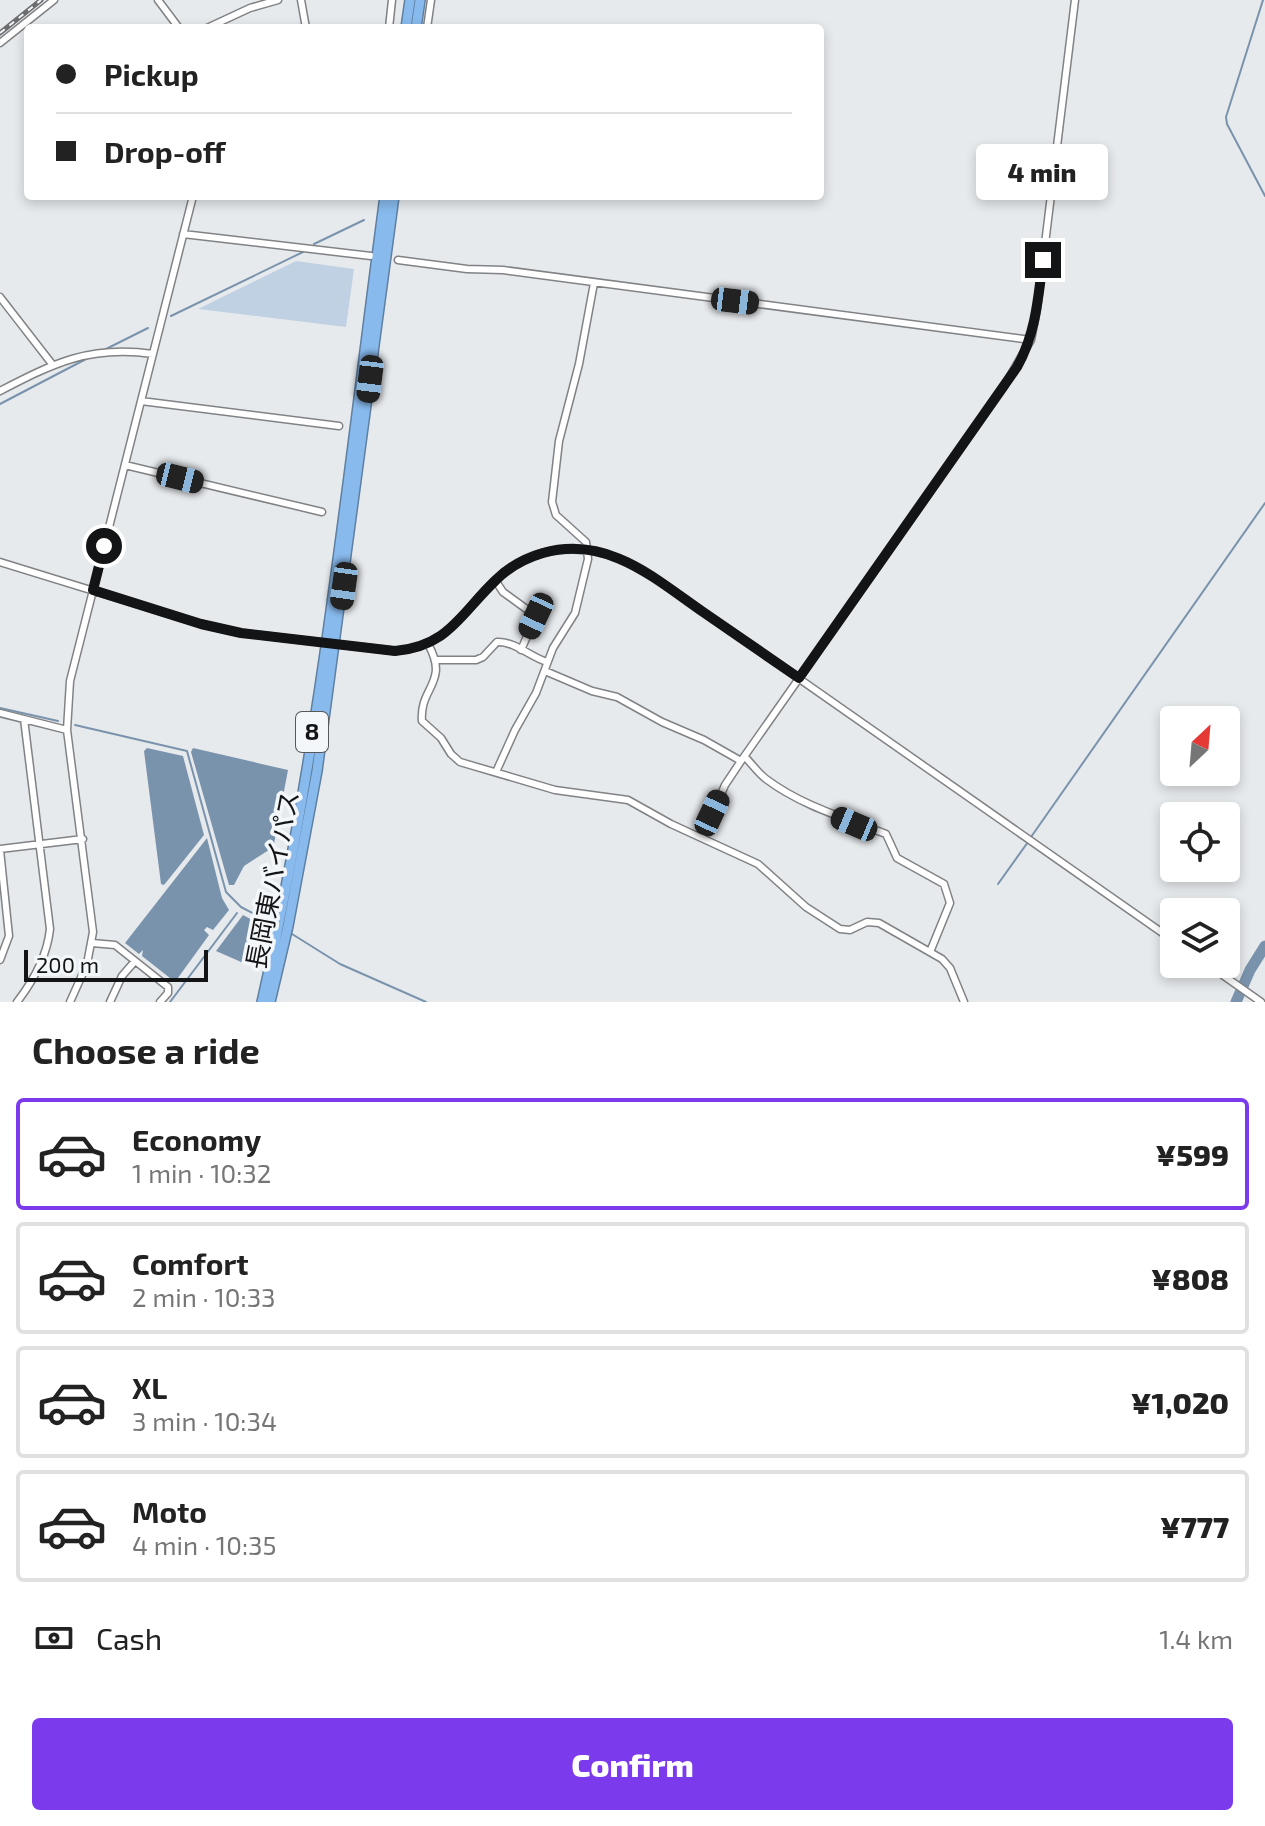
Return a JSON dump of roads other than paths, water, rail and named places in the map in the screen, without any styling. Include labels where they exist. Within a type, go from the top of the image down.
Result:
[{"type":"highway","points":[[407,24],[410,0]]},
{"type":"highway","points":[[417,24],[420,0]]},
{"type":"highway","name":"長岡東バイパス","points":[[270,1002],[317,771],[385,200]]},
{"type":"highway","name":"長岡東バイパス","points":[[330,644],[393,200]]},
{"type":"highway","name":"長岡東バイパス","points":[[262,1002],[281,938]]},
{"type":"street","points":[[0,43],[54,0]]},
{"type":"street","points":[[158,0],[176,24]]},
{"type":"street","points":[[216,24],[250,8],[278,0]]},
{"type":"street","points":[[301,0],[305,24]]},
{"type":"street","points":[[389,24],[392,0]]},
{"type":"street","points":[[428,24],[431,0]]},
{"type":"street","points":[[702,838],[725,785],[1017,367],[1031,340],[1075,0]]},
{"type":"street","points":[[70,1002],[83,978],[92,943],[92,920],[67,730],[70,681],[192,200]]},
{"type":"street","points":[[183,234],[371,256]]},
{"type":"street","points":[[398,260],[467,269],[503,270],[1031,340]]},
{"type":"street","points":[[496,772],[545,671],[555,643],[575,613],[588,559],[588,549],[582,537],[556,515],[552,502],[559,441],[581,353],[594,283]]},
{"type":"street","points":[[0,297],[52,364]]},
{"type":"street","points":[[0,391],[52,364],[104,352],[153,354]]},
{"type":"street","points":[[141,401],[339,426]]},
{"type":"street","points":[[125,465],[322,512]]},
{"type":"street","points":[[0,562],[201,624],[241,633],[395,651],[428,644],[457,625],[495,580],[531,557],[555,550],[588,549],[610,553],[635,564],[1160,931]]},
{"type":"street","points":[[495,580],[503,592],[536,616],[521,650]]},
{"type":"street","points":[[437,660],[476,660],[497,642],[503,642],[547,662]]},
{"type":"street","points":[[428,644],[437,660],[437,673],[422,712],[422,721],[460,762],[555,790],[628,800],[758,864],[806,907],[840,929],[850,930],[867,922],[879,923],[930,952],[946,962],[964,1002]]},
{"type":"street","points":[[545,671],[592,691],[617,697],[654,718],[743,759],[765,779],[794,796],[854,824],[886,834],[897,858],[944,884],[950,903],[930,952]]},
{"type":"street","points":[[0,713],[67,730]]},
{"type":"street","points":[[17,1002],[33,981],[49,943],[50,917],[24,719]]},
{"type":"street","points":[[0,960],[9,936],[0,850],[83,839]]},
{"type":"street","points":[[92,943],[115,945],[168,987],[168,993],[160,1002]]},
{"type":"street","points":[[110,1002],[122,976],[135,961]]},
{"type":"street","points":[[1226,978],[1260,1002]]},
{"type":"waterway","points":[[1263,0],[1226,117],[1265,196]]},
{"type":"waterway","points":[[314,244],[364,220]]},
{"type":"waterway","points":[[171,316],[303,252]]},
{"type":"waterway","points":[[104,350],[148,328]]},
{"type":"waterway","points":[[0,404],[88,358]]},
{"type":"waterway","points":[[1031,837],[1265,503]]},
{"type":"waterway","points":[[0,708],[58,721]]},
{"type":"waterway","points":[[75,725],[187,751],[226,892],[241,907],[275,925]]},
{"type":"waterway","points":[[998,884],[1028,842]]},
{"type":"waterway","points":[[170,1002],[237,913]]},
{"type":"waterway","points":[[292,934],[340,964],[426,1002]]},
{"type":"waterway","points":[[1236,1002],[1265,946]]},
{"type":"railway","points":[[0,33],[41,0]]}]
